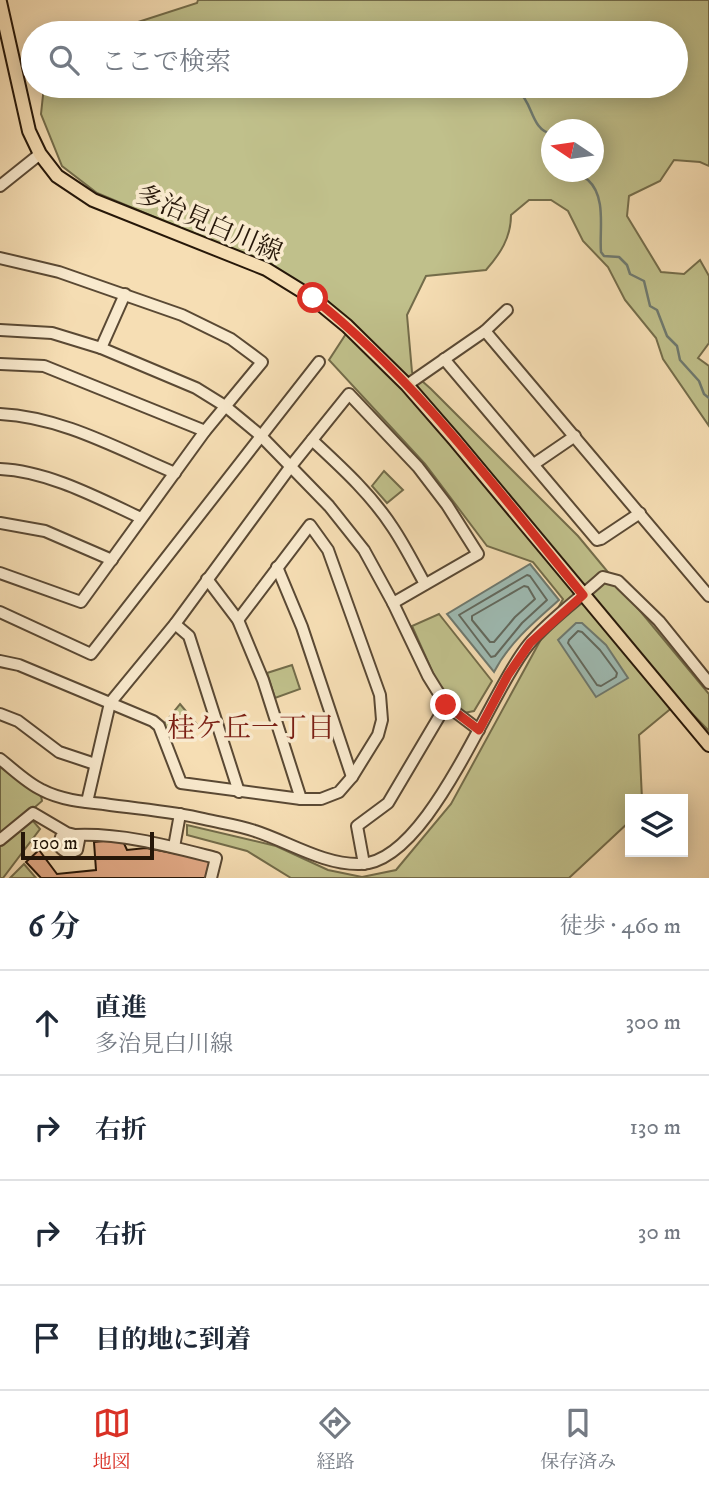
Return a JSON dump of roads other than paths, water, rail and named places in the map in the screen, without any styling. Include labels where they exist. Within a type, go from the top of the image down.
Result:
[{"type":"main road","name":"多治見白川線","points":[[0,2],[29,131],[40,154],[57,176],[93,200],[266,269],[313,298],[347,326],[407,385],[709,745]]},
{"type":"street","points":[[0,185],[40,154]]},
{"type":"street","points":[[0,258],[59,272],[182,315],[231,339],[262,362],[205,431],[81,602],[0,573]]},
{"type":"street","points":[[101,348],[125,294]]},
{"type":"street","points":[[407,385],[485,331],[507,310]]},
{"type":"street","points":[[0,330],[52,333],[101,348],[196,387],[225,406],[260,435],[329,506],[364,550],[428,676],[446,705],[479,730]]},
{"type":"street","points":[[485,331],[709,596]]},
{"type":"street","points":[[444,359],[597,540],[601,540],[640,513]]},
{"type":"street","points":[[0,612],[91,654],[319,362]]},
{"type":"street","points":[[0,364],[44,366],[205,431]]},
{"type":"street","points":[[87,802],[110,703],[175,624],[291,466],[349,394],[418,467],[447,505],[478,554],[393,603]]},
{"type":"street","points":[[0,414],[26,415],[54,422],[175,473]]},
{"type":"street","points":[[534,464],[575,436]]},
{"type":"street","points":[[312,440],[350,475],[375,503],[393,528],[425,584]]},
{"type":"street","points":[[0,469],[15,470],[57,482],[141,518]]},
{"type":"street","points":[[0,523],[45,531],[112,560]]},
{"type":"street","points":[[0,661],[19,665],[153,721],[159,726],[181,783],[301,799],[321,799],[339,792],[352,778],[378,735],[382,720],[380,695],[328,550],[310,526],[238,620]]},
{"type":"street","points":[[277,567],[302,627],[352,778]]},
{"type":"street","points":[[0,759],[41,790],[87,802],[180,814],[252,830],[339,863],[364,864],[388,856],[409,840],[427,816],[479,730],[508,675],[530,643],[603,577],[618,580],[659,621],[709,683]]},
{"type":"street","points":[[207,579],[238,620],[263,680],[301,799]]},
{"type":"street","points":[[175,624],[189,636],[239,792]]},
{"type":"street","points":[[364,864],[357,826],[388,803],[446,705]]},
{"type":"street","points":[[0,714],[18,721],[59,752],[95,764]]},
{"type":"street","points":[[0,840],[33,813],[71,834],[105,834],[216,858],[211,878]]},
{"type":"street","points":[[174,847],[180,814]]},
{"type":"water","points":[[530,564],[559,600],[515,642],[494,672],[447,614]]},
{"type":"water","points":[[576,623],[582,623],[606,645],[628,678],[596,697],[558,640]]},
{"type":"waterway","points":[[524,98],[541,128]]},
{"type":"waterway","points":[[590,182],[598,195],[600,205],[601,252],[604,256],[619,257],[627,265],[630,274],[644,281],[650,306],[657,310],[667,336],[677,346],[680,360],[699,381],[704,394],[709,398]]},
{"type":"district","name":"桂ケ丘一丁目","points":[[251,728]]}]
